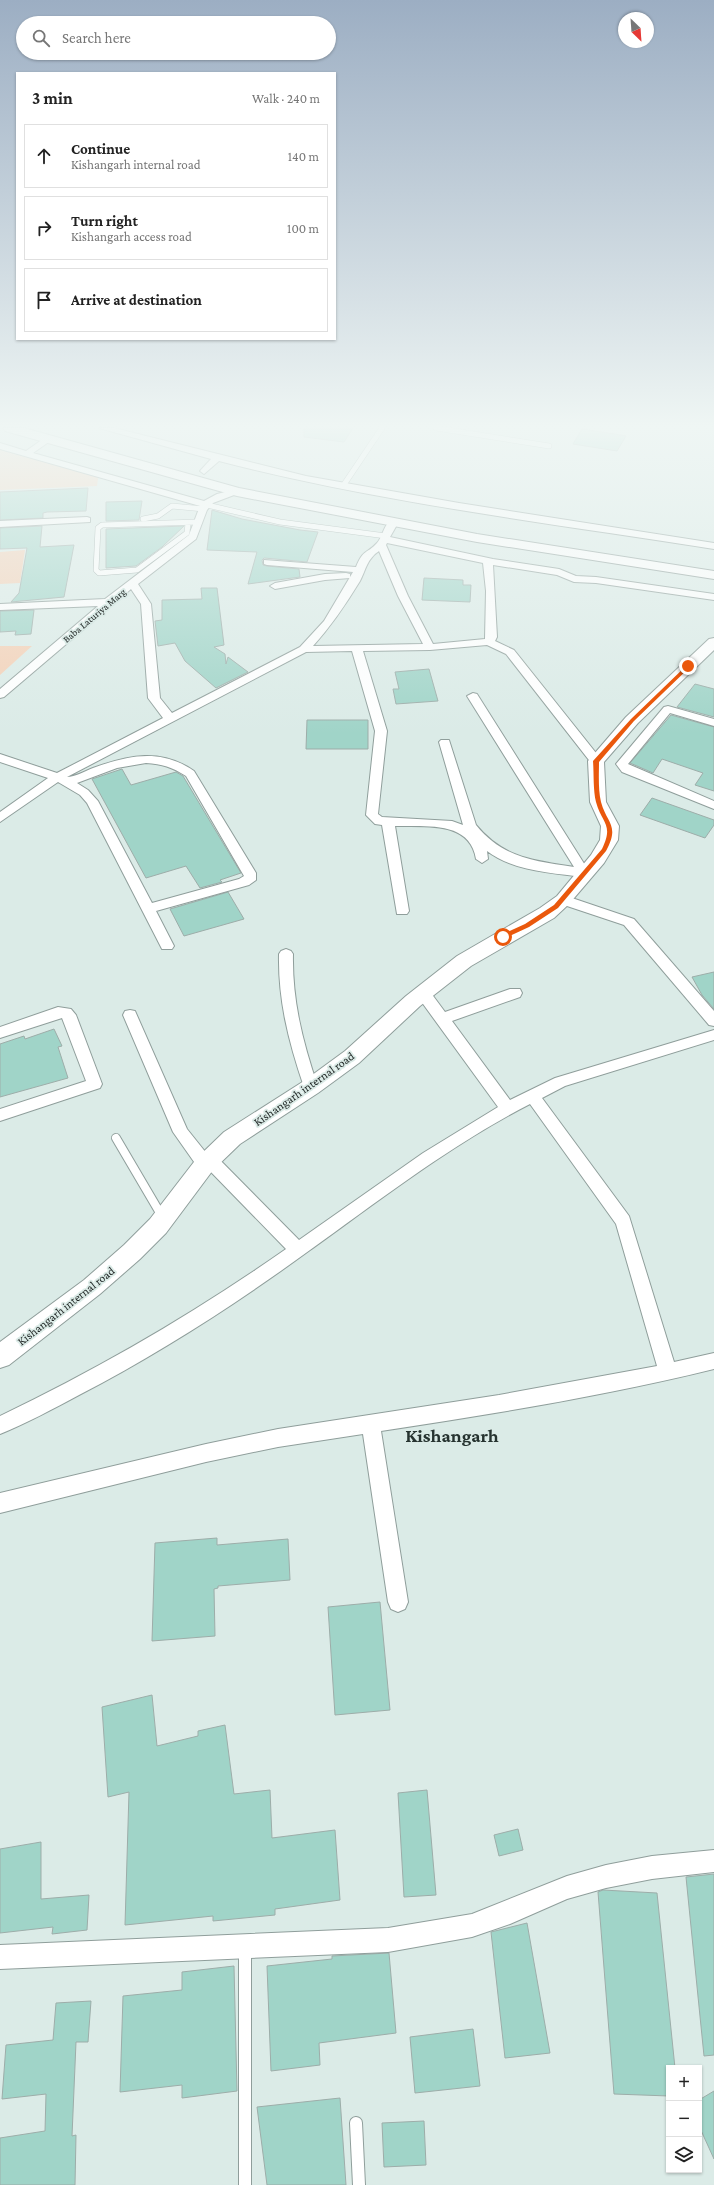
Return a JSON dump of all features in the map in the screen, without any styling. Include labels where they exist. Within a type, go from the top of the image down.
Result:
[{"type":"main road","points":[[436,530],[714,575]]},
{"type":"main road","points":[[514,530],[714,562]]},
{"type":"street","name":"Baba Laturiya Marg","points":[[0,695],[132,583],[142,571],[193,537],[193,530]]},
{"type":"street","points":[[0,818],[56,778],[304,649],[328,623],[358,573],[366,555],[384,540],[389,530]]},
{"type":"street","points":[[615,530],[714,546]]},
{"type":"street","points":[[384,540],[488,561],[559,572],[579,580],[596,580],[714,597]]},
{"type":"street","points":[[384,540],[403,596],[430,647]]},
{"type":"street","points":[[488,561],[491,591],[492,637],[489,642]]},
{"type":"street","points":[[267,562],[358,573]]},
{"type":"street","points":[[274,586],[324,577],[358,573]]},
{"type":"street","points":[[132,583],[146,604],[154,698],[170,719]]},
{"type":"street","points":[[0,607],[108,602]]},
{"type":"street","points":[[304,649],[357,650],[430,647],[489,642],[510,652],[596,761],[632,720],[714,642]]},
{"type":"street","points":[[357,650],[381,731],[372,815],[379,821],[452,825],[463,828],[481,849],[482,859]]},
{"type":"street","points":[[473,696],[584,873]]},
{"type":"street","points":[[714,722],[670,709],[667,710],[622,766],[714,805]]},
{"type":"street","points":[[445,742],[470,826],[477,836],[504,857],[517,861],[584,873]]},
{"type":"street","points":[[0,758],[68,782],[85,792],[92,801],[167,946]]},
{"type":"street","points":[[68,782],[109,766],[136,760],[164,762],[184,768],[190,774],[252,877],[244,882],[148,909]]},
{"type":"street","name":"Kishangarh internal road","points":[[0,1357],[113,1270],[164,1219],[207,1162],[232,1138],[311,1087],[352,1057],[423,993],[464,961],[503,937],[540,917],[563,900],[584,873],[598,859],[609,840],[610,826],[598,802],[596,761]]},
{"type":"street","points":[[388,821],[402,911]]},
{"type":"street","points":[[563,900],[629,922],[714,1021]]},
{"type":"street","points":[[286,954],[285,991],[289,1012],[311,1087]]},
{"type":"street","points":[[423,993],[508,1109]]},
{"type":"street","points":[[442,1019],[515,993]]},
{"type":"street","points":[[0,1022],[10,1021],[51,1007]]},
{"type":"street","points":[[0,1033],[58,1012],[66,1014],[71,1019],[94,1084],[0,1115]]},
{"type":"street","points":[[130,1015],[181,1132],[207,1162],[298,1250]]},
{"type":"street","points":[[0,1425],[94,1379],[183,1328],[460,1138],[508,1109],[560,1082],[712,1038]]},
{"type":"street","points":[[532,1096],[623,1221],[668,1372]]},
{"type":"street","points":[[0,1503],[206,1452],[278,1438],[499,1404],[668,1372],[714,1361]]},
{"type":"street","points":[[371,1423],[398,1602]]},
{"type":"street","points":[[0,1957],[388,1940],[439,1933],[497,1918],[560,1890],[592,1880],[650,1867],[714,1861]]},
{"type":"lane","points":[[99,530],[97,572],[142,571]]},
{"type":"lane","points":[[326,530],[384,540]]},
{"type":"lane","points":[[116,1138],[164,1219]]},
{"type":"lane","points":[[245,1946],[245,2185]]},
{"type":"lane","points":[[356,2123],[358,2185]]},
{"type":"shaded area","points":[[25,550],[20,583],[0,584],[0,552]]},
{"type":"shaded area","points":[[0,646],[32,646],[0,675]]},
{"type":"building","points":[[0,530],[42,530],[40,547],[74,545],[64,597],[11,602],[19,593],[27,548],[0,549]]},
{"type":"building","points":[[106,530],[180,530],[162,547],[136,566],[106,568]]},
{"type":"building","points":[[210,530],[300,530],[318,532],[307,562],[264,558],[262,560],[263,565],[267,566],[299,569],[300,577],[248,584],[257,552],[207,550]]},
{"type":"building","points":[[424,578],[463,580],[463,585],[471,585],[470,602],[422,600]]},
{"type":"building","points":[[201,588],[217,588],[224,645],[214,647],[225,654],[226,664],[228,657],[248,672],[216,688],[185,661],[175,643],[158,646],[155,621],[162,620],[162,600],[202,599]]},
{"type":"building","points":[[34,610],[31,634],[15,635],[16,631],[0,632],[0,611]]},
{"type":"building","points":[[429,669],[438,701],[396,704],[393,689],[399,689],[395,672]]},
{"type":"building","points":[[695,684],[714,689],[714,717],[677,707]]},
{"type":"building","points":[[671,715],[714,727],[714,791],[695,785],[703,773],[662,759],[653,773],[630,763]]},
{"type":"building","points":[[307,720],[368,720],[368,749],[306,749]]},
{"type":"building","points":[[122,769],[131,785],[176,772],[183,776],[241,873],[220,880],[222,882],[200,888],[186,866],[146,878],[92,779]]},
{"type":"building","points":[[652,798],[714,820],[714,825],[705,838],[640,815]]},
{"type":"building","points":[[228,892],[244,919],[184,936],[170,909]]},
{"type":"building","points":[[714,972],[714,1009],[702,995],[692,977]]},
{"type":"building","points":[[54,1029],[62,1046],[58,1047],[68,1078],[0,1097],[0,1044],[24,1036],[25,1039]]},
{"type":"building","points":[[217,1538],[217,1545],[288,1539],[290,1580],[218,1586],[218,1588],[214,1589],[215,1636],[152,1641],[155,1543]]},
{"type":"building","points":[[380,1602],[390,1710],[335,1715],[328,1607]]},
{"type":"building","points":[[152,1695],[157,1746],[198,1736],[198,1731],[225,1725],[234,1794],[270,1790],[272,1838],[335,1830],[340,1900],[275,1909],[275,1915],[213,1921],[213,1916],[125,1925],[129,1792],[108,1797],[102,1707]]},
{"type":"building","points":[[427,1790],[436,1895],[404,1897],[398,1793]]},
{"type":"building","points":[[518,1829],[523,1850],[499,1856],[494,1835]]},
{"type":"building","points":[[41,1842],[41,1899],[89,1895],[87,1930],[52,1934],[53,1927],[0,1933],[0,1849]]},
{"type":"building","points":[[714,1874],[714,2055],[704,2056],[686,1877]]},
{"type":"building","points":[[603,1890],[657,1893],[675,2065],[666,2065],[666,2096],[614,2094],[598,1892]]},
{"type":"building","points":[[527,1923],[550,2053],[505,2058],[491,1932]]},
{"type":"building","points":[[389,1953],[396,2033],[319,2043],[320,2065],[271,2071],[267,1966],[332,1959],[332,1956]]},
{"type":"building","points":[[234,1966],[237,2091],[182,2098],[182,2085],[120,2092],[123,1996],[182,1990],[182,1972]]},
{"type":"building","points":[[91,2001],[88,2042],[76,2042],[72,2136],[76,2135],[75,2185],[0,2185],[0,2138],[45,2131],[46,2094],[2,2099],[6,2045],[53,2040],[56,2003]]},
{"type":"building","points":[[473,2029],[480,2086],[415,2093],[410,2037]]},
{"type":"building","points":[[714,2091],[714,2159],[702,2133],[702,2098]]},
{"type":"building","points":[[340,2098],[346,2185],[267,2185],[257,2107]]},
{"type":"building","points":[[424,2121],[426,2165],[384,2167],[382,2123]]},
{"type":"district","name":"Kishangarh","points":[[452,1435]]},
{"type":"route","points":[[503,937],[527,925],[556,907],[584,873],[598,859],[609,840],[610,826],[598,802],[596,761],[632,720],[688,666]]}]
